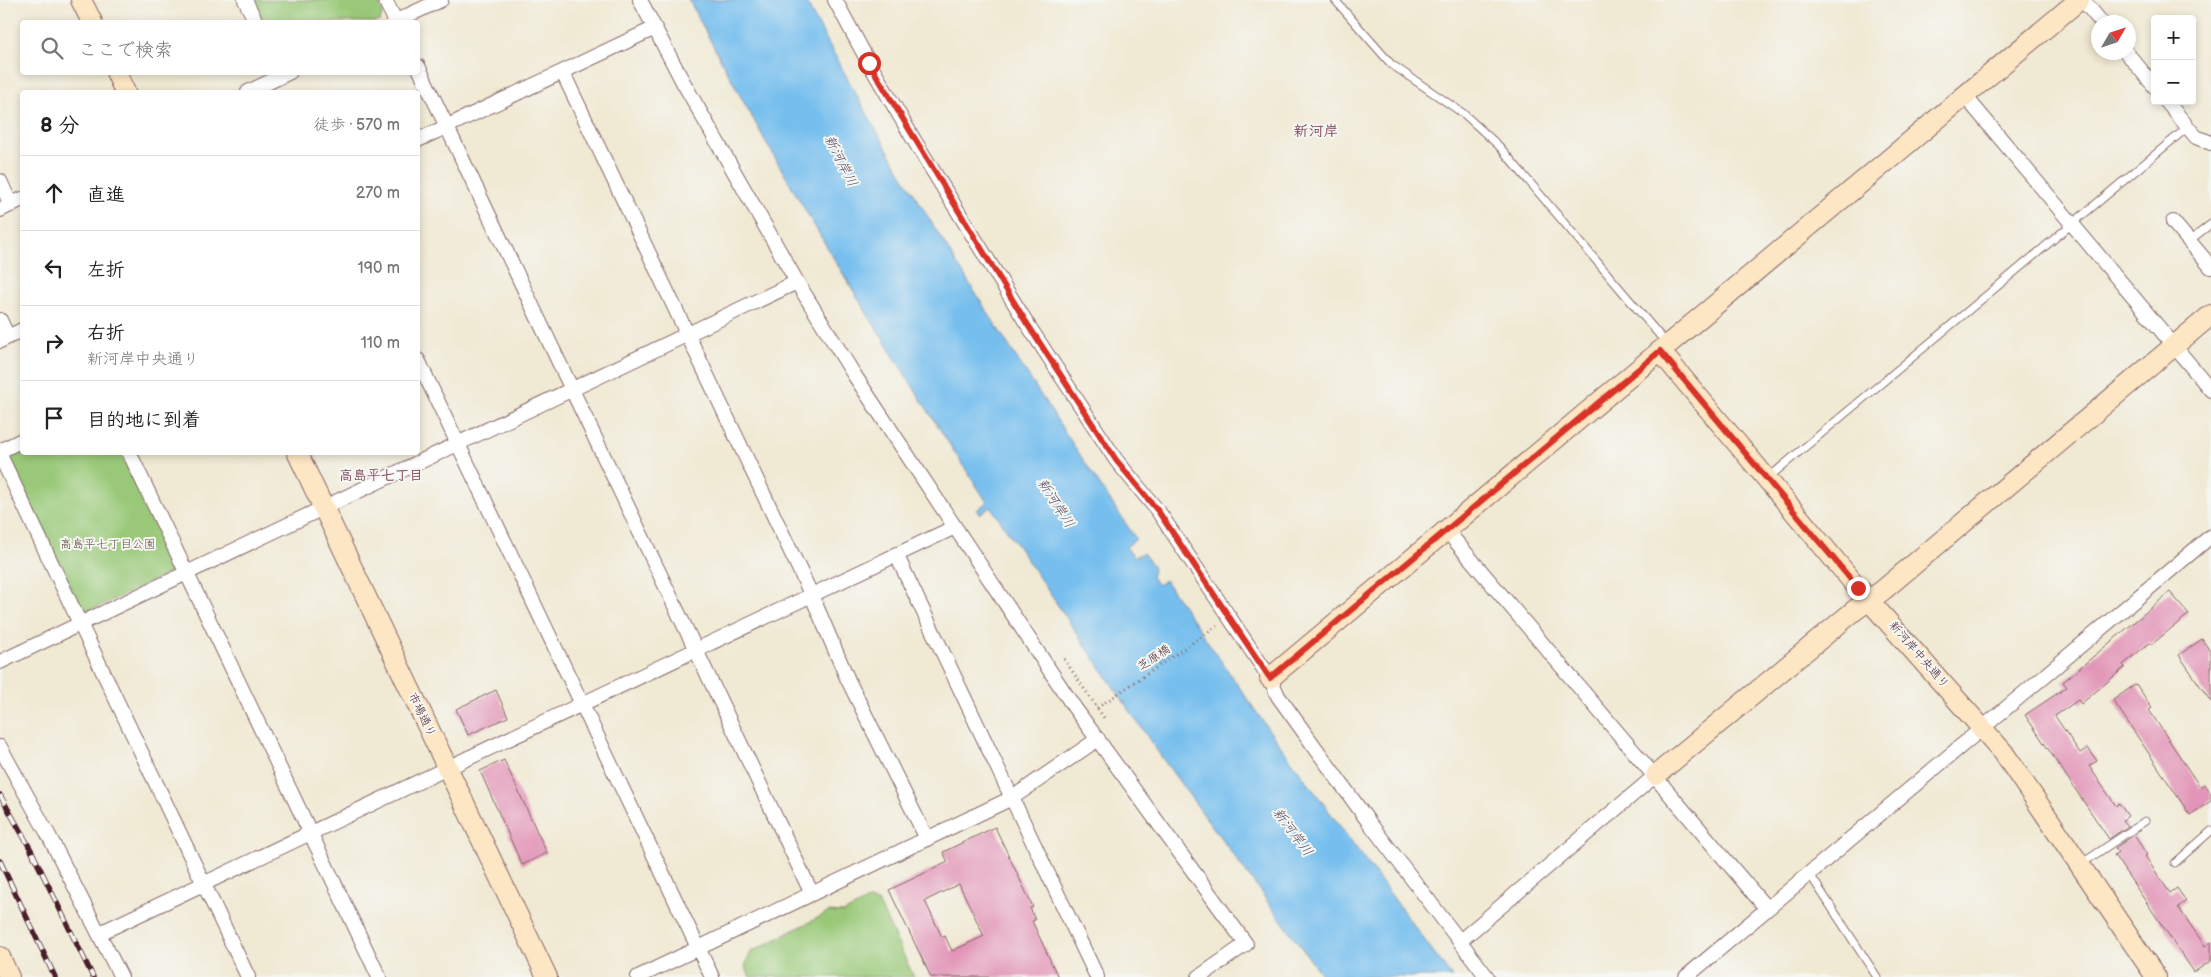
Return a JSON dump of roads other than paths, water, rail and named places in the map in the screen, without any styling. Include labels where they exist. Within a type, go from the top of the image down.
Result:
[{"type":"street","points":[[81,0],[91,20]]},
{"type":"street","points":[[245,0],[255,20]]},
{"type":"street","points":[[385,0],[394,20]]},
{"type":"street","points":[[399,20],[441,0]]},
{"type":"street","points":[[640,0],[797,282],[853,373],[1074,707],[1246,944],[1199,977]]},
{"type":"street","points":[[835,0],[914,140],[1026,322],[1116,460],[1158,511],[1270,678],[1278,696],[1340,782],[1487,977]]},
{"type":"street","points":[[1270,678],[2079,0]]},
{"type":"street","points":[[2083,0],[2095,15]]},
{"type":"street","points":[[420,139],[655,28]]},
{"type":"street","points":[[2133,60],[2151,82]]},
{"type":"street","points":[[420,70],[812,894]]},
{"type":"street","points":[[563,73],[811,594],[848,680],[927,839]]},
{"type":"street","points":[[117,75],[124,90]]},
{"type":"street","points":[[252,90],[281,75]]},
{"type":"street","points":[[1965,96],[2211,390]]},
{"type":"street","points":[[2169,105],[2196,137],[2211,143]]},
{"type":"street","points":[[0,181],[11,205]]},
{"type":"street","points":[[2173,222],[2211,267]]},
{"type":"street","points":[[0,662],[797,282]]},
{"type":"street","points":[[1460,941],[1656,775],[1870,600],[2211,315]]},
{"type":"street","points":[[0,320],[4,339],[20,331]]},
{"type":"street","name":"新河岸中央通り","points":[[1664,348],[1767,479],[2003,752],[2156,977]]},
{"type":"street","points":[[420,364],[712,977]]},
{"type":"street","points":[[0,451],[20,441]]},
{"type":"street","points":[[0,455],[248,977]]},
{"type":"street","points":[[130,455],[379,977]]},
{"type":"street","name":"市場通り","points":[[298,455],[547,977]]},
{"type":"street","points":[[100,934],[955,527]]},
{"type":"street","points":[[1447,531],[1656,775],[1767,909]]},
{"type":"street","points":[[1686,977],[2211,536]]},
{"type":"street","points":[[896,554],[1097,977]]},
{"type":"street","points":[[638,977],[1012,798],[1098,739]]},
{"type":"street","points":[[0,747],[121,977]]},
{"type":"street","points":[[0,957],[9,977]]},
{"type":"lane","points":[[1335,0],[1391,64],[1464,114],[1499,146],[1664,348]]},
{"type":"lane","points":[[1767,479],[2188,127]]},
{"type":"lane","points":[[2189,241],[2211,224]]},
{"type":"lane","points":[[2080,865],[2145,821]]},
{"type":"lane","points":[[2175,863],[2211,832]]},
{"type":"lane","points":[[1809,873],[1876,977]]},
{"type":"water","name":"新河岸川","points":[[689,0],[805,0],[870,120],[922,207],[1073,445],[1136,539],[1126,547],[1134,557],[1143,553],[1154,567],[1151,577],[1158,585],[1165,580],[1271,733],[1452,977],[1323,977],[1162,758],[991,507],[980,514],[977,510],[987,502],[869,317],[832,255],[758,128]]},
{"type":"railway","points":[[0,795],[30,848],[93,977]]},
{"type":"railway","points":[[0,861],[55,977]]},
{"type":"district","name":"新河岸","points":[[1316,131]]},
{"type":"district","name":"高島平七丁目","points":[[381,475]]},
{"type":"park label","name":"高島平七丁目公園","points":[[108,544]]}]
